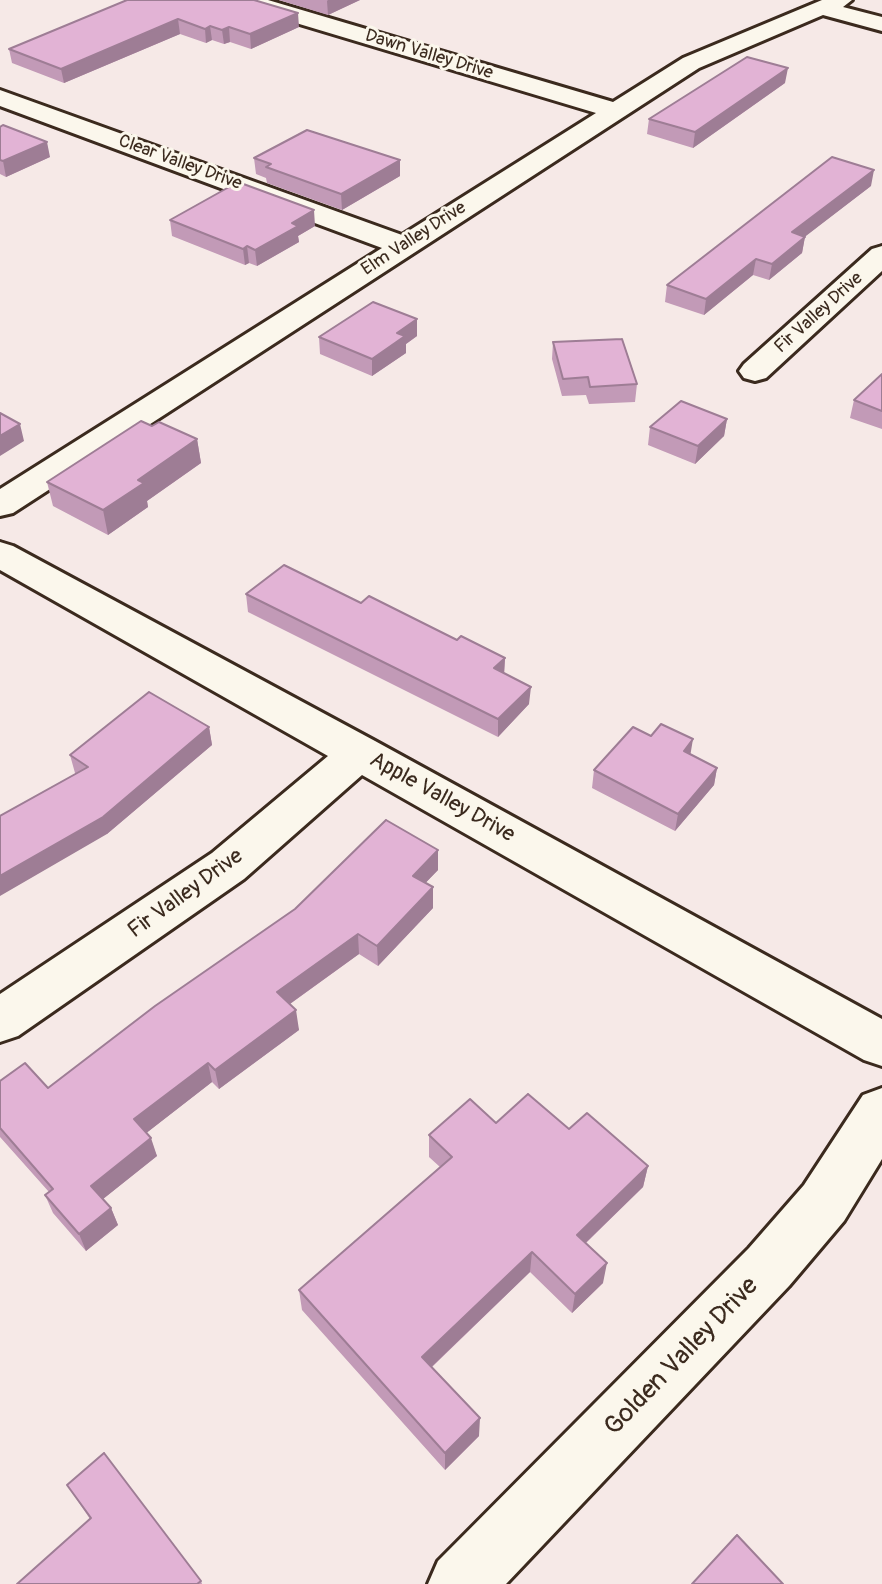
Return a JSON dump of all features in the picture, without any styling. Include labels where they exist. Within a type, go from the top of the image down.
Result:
[{"type":"street","name":"Dawn Valley Drive","points":[[244,0],[614,110]]},
{"type":"street","name":"Elm Valley Drive","points":[[0,505],[691,63],[831,4]]},
{"type":"street","points":[[831,4],[882,24]]},
{"type":"street","name":"Clear Valley Drive","points":[[0,97],[405,246]]},
{"type":"street","name":"Fir Valley Drive","points":[[755,371],[882,255]]},
{"type":"street","name":"Apple Valley Drive","points":[[0,554],[882,1044]]},
{"type":"street","name":"Fir Valley Drive","points":[[0,1021],[228,866],[360,752]]},
{"type":"street","name":"Golden Valley Drive","points":[[461,1584],[769,1267],[824,1203],[882,1112]]},
{"type":"building","points":[[127,0],[254,0],[298,13],[250,34],[229,27],[222,30],[210,26],[205,29],[178,19],[61,69],[9,49]]},
{"type":"building","points":[[747,57],[788,68],[695,132],[649,119]]},
{"type":"building","points":[[3,125],[47,142],[0,160],[0,127]]},
{"type":"building","points":[[307,130],[400,160],[341,194],[266,167],[271,164],[254,158]]},
{"type":"building","points":[[832,157],[874,170],[792,232],[805,237],[772,264],[756,259],[706,299],[667,285]]},
{"type":"building","points":[[238,182],[314,210],[292,223],[298,226],[255,250],[247,246],[243,249],[170,220]]},
{"type":"building","points":[[373,302],[417,319],[397,333],[405,336],[372,359],[319,337]]},
{"type":"building","points":[[622,339],[637,384],[590,387],[588,377],[563,379],[553,342]]},
{"type":"building","points":[[882,374],[882,411],[854,400]]},
{"type":"building","points":[[681,401],[727,419],[698,446],[650,427]]},
{"type":"building","points":[[0,413],[20,424],[0,436]]},
{"type":"building","points":[[141,421],[152,426],[159,422],[197,439],[138,480],[144,483],[103,510],[47,482]]},
{"type":"building","points":[[284,565],[361,603],[369,596],[457,640],[461,636],[505,658],[494,668],[531,687],[498,719],[246,594]]},
{"type":"building","points":[[149,692],[209,727],[103,817],[0,876],[0,816],[88,767],[70,755]]},
{"type":"building","points":[[661,724],[693,739],[684,751],[717,768],[678,814],[594,770],[633,727],[651,736]]},
{"type":"building","points":[[386,820],[438,850],[413,876],[433,887],[377,946],[358,934],[277,992],[296,1010],[215,1070],[208,1063],[134,1119],[151,1138],[91,1186],[111,1208],[79,1234],[45,1195],[53,1189],[0,1128],[0,1081],[25,1063],[48,1088],[155,1006],[295,909]]},
{"type":"building","points":[[528,1094],[569,1129],[587,1113],[648,1166],[577,1235],[607,1263],[575,1294],[532,1252],[422,1357],[480,1418],[445,1453],[299,1290],[452,1157],[429,1135],[470,1099],[496,1123]]},
{"type":"building","points":[[104,1453],[201,1581],[197,1584],[17,1584],[91,1518],[67,1485]]},
{"type":"building","points":[[737,1535],[783,1584],[692,1584]]}]
